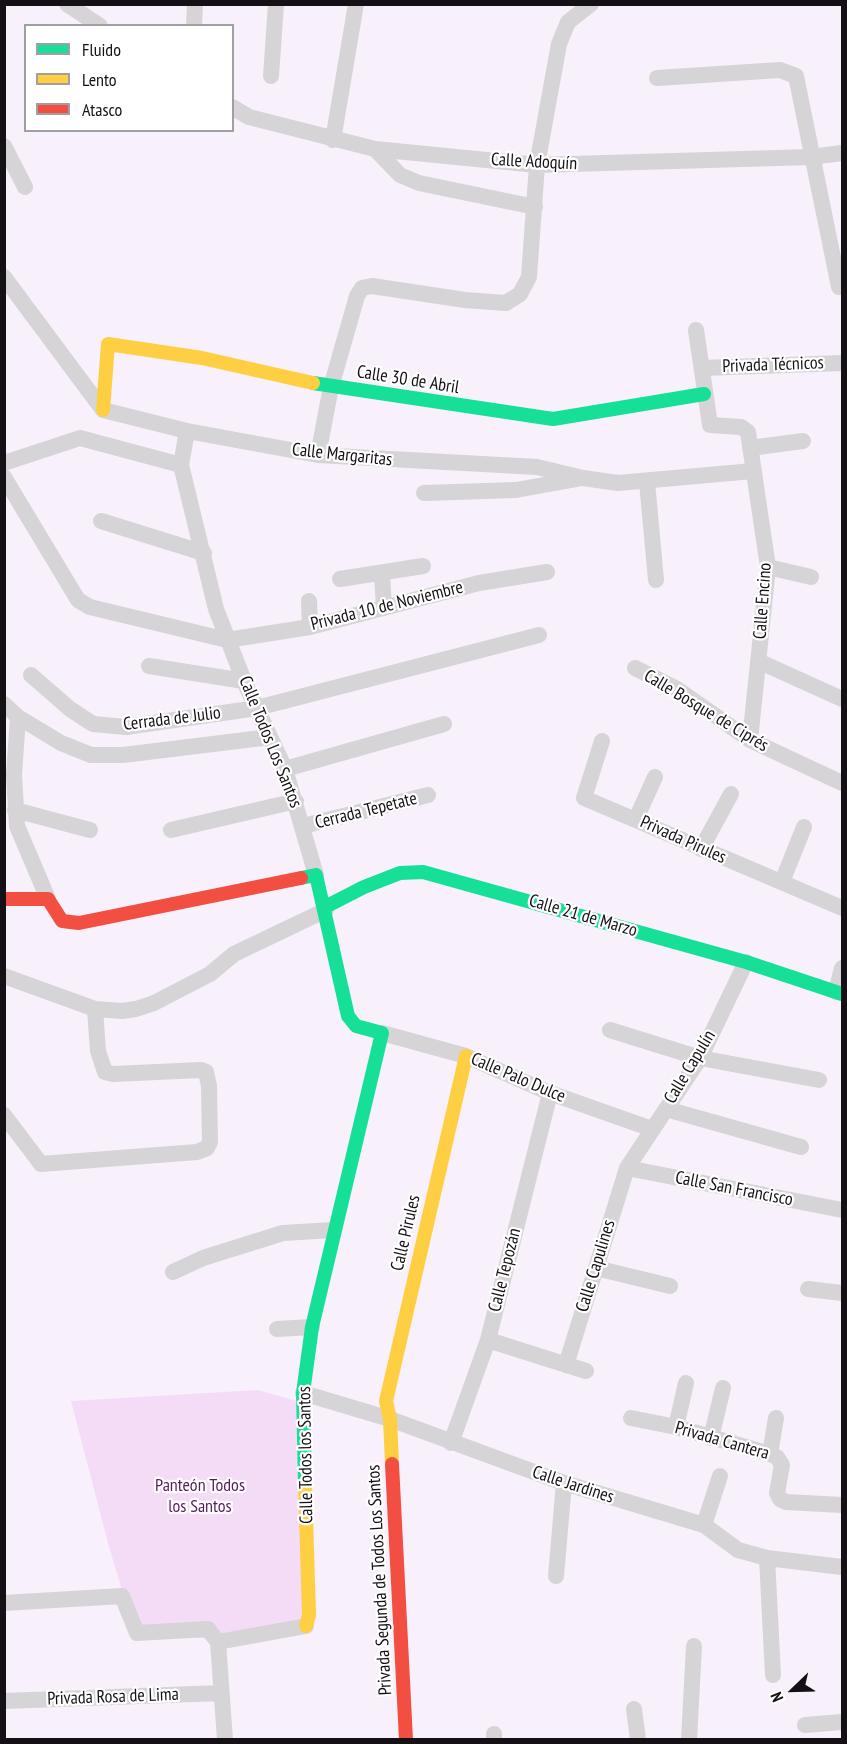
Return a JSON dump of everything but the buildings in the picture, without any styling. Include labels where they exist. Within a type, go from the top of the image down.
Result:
[{"type":"street","points":[[67,4],[97,24]]},
{"type":"street","points":[[194,24],[195,4]]},
{"type":"street","points":[[272,76],[276,4]]},
{"type":"street","points":[[333,140],[356,4]]},
{"type":"street","points":[[318,455],[330,387],[357,296],[362,288],[372,286],[465,300],[506,303],[520,294],[529,278],[537,165],[559,44],[568,22],[591,4]]},
{"type":"street","points":[[657,78],[780,70],[796,76],[838,287]]},
{"type":"street","name":"Calle Adoquín","points":[[234,108],[249,117],[375,149],[537,165],[811,157],[843,153]]},
{"type":"street","points":[[4,146],[25,187]]},
{"type":"street","points":[[375,149],[400,175],[419,183],[535,207]]},
{"type":"street","points":[[6,283],[103,410]]},
{"type":"street","points":[[696,330],[703,368],[704,394]]},
{"type":"street","name":"Calle 30 de Abril","points":[[103,410],[108,344],[202,358],[330,387],[554,419],[704,394]]},
{"type":"street","name":"Privada Técnicos","points":[[703,368],[843,363]]},
{"type":"street","name":"Calle Encino","points":[[704,394],[710,424],[746,428],[768,567],[750,740]]},
{"type":"street","name":"Calle Margaritas","points":[[103,410],[187,431],[318,455],[537,467],[583,478]]},
{"type":"street","name":"Calle Todos Los Santos","points":[[187,431],[181,465],[216,609],[244,681],[285,769],[296,801],[325,909],[348,1016],[356,1026],[382,1033]]},
{"type":"street","points":[[4,463],[80,438],[181,465]]},
{"type":"street","points":[[750,448],[802,441]]},
{"type":"street","points":[[424,493],[516,490],[583,478],[618,483],[647,482],[753,471]]},
{"type":"street","points":[[4,477],[78,600],[90,607],[227,640]]},
{"type":"street","points":[[647,482],[657,580]]},
{"type":"street","points":[[102,521],[204,554]]},
{"type":"street","points":[[340,579],[423,566]]},
{"type":"street","points":[[768,567],[811,577]]},
{"type":"street","name":"Privada 10 de Noviembre","points":[[227,640],[310,627],[479,583],[547,572]]},
{"type":"street","points":[[382,574],[384,608]]},
{"type":"street","points":[[309,602],[310,627]]},
{"type":"street","name":"Cerrada de Julio","points":[[31,675],[70,709],[93,724],[126,727],[257,708],[539,635]]},
{"type":"street","points":[[758,661],[843,699]]},
{"type":"street","points":[[149,666],[244,681]]},
{"type":"street","name":"Calle Bosque de Ciprés","points":[[635,668],[677,689],[750,740],[843,783]]},
{"type":"street","points":[[4,704],[18,717],[61,743],[91,754],[123,755],[270,737]]},
{"type":"street","points":[[18,717],[15,810],[23,841],[48,899],[62,921],[79,923],[212,898],[316,875]]},
{"type":"street","points":[[285,769],[444,724]]},
{"type":"street","name":"Privada Pirules","points":[[602,741],[584,798],[843,908]]},
{"type":"street","points":[[636,819],[655,777]]},
{"type":"street","points":[[701,849],[732,794]]},
{"type":"street","name":"Cerrada Tepetate","points":[[303,826],[428,795]]},
{"type":"street","points":[[171,830],[296,801]]},
{"type":"street","points":[[15,810],[90,830]]},
{"type":"street","points":[[782,882],[804,827]]},
{"type":"street","name":"Calle 21 de Marzo","points":[[4,976],[95,1009],[122,1011],[154,1003],[210,974],[234,954],[325,909],[363,887],[400,873],[423,872],[746,962],[839,993]]},
{"type":"street","points":[[4,899],[48,899]]},
{"type":"street","name":"Calle Capulín","points":[[627,1168],[700,1058],[746,962]]},
{"type":"street","points":[[839,993],[843,968]]},
{"type":"street","points":[[4,1116],[41,1164],[203,1150],[210,1142],[209,1086],[206,1072],[201,1070],[113,1074],[105,1072],[98,1051],[95,1009]]},
{"type":"street","points":[[610,1029],[700,1058],[819,1080]]},
{"type":"street","name":"Calle Palo Dulce","points":[[382,1033],[466,1056],[549,1093],[652,1129]]},
{"type":"street","name":"Calle Todos los Santos","points":[[218,1642],[293,1630],[306,1626],[309,1615],[303,1393],[312,1326],[333,1230],[382,1033]]},
{"type":"street","name":"Calle Pirules","points":[[390,1419],[386,1401],[466,1056]]},
{"type":"street","name":"Calle Tepozán","points":[[451,1443],[488,1340],[549,1093]]},
{"type":"street","points":[[666,1109],[801,1147]]},
{"type":"street","name":"Calle San Francisco","points":[[627,1168],[843,1210]]},
{"type":"street","name":"Calle Capulines","points":[[566,1365],[627,1168]]},
{"type":"street","points":[[173,1272],[203,1257],[283,1233],[333,1230]]},
{"type":"street","points":[[596,1268],[670,1286]]},
{"type":"street","points":[[808,1289],[843,1293]]},
{"type":"street","points":[[277,1329],[312,1326]]},
{"type":"street","points":[[488,1340],[586,1371]]},
{"type":"street","points":[[676,1427],[686,1383]]},
{"type":"street","points":[[711,1438],[723,1388]]},
{"type":"street","name":"Calle Jardines","points":[[303,1393],[390,1419],[564,1483],[704,1525],[738,1550],[767,1558],[843,1567]]},
{"type":"street","name":"Privada Cantera","points":[[631,1418],[676,1427],[770,1454],[777,1457],[782,1465],[777,1493],[780,1499],[786,1502],[843,1505]]},
{"type":"street","points":[[770,1454],[776,1418]]},
{"type":"street","name":"Privada Segunda de Todos Los Santos","points":[[390,1419],[406,1740]]},
{"type":"street","points":[[704,1525],[720,1476]]},
{"type":"street","points":[[556,1576],[564,1483]]},
{"type":"street","points":[[767,1558],[772,1675]]},
{"type":"street","points":[[4,1603],[122,1596],[137,1633],[203,1628],[211,1632],[218,1642],[225,1740]]},
{"type":"street","points":[[689,1740],[694,1646]]},
{"type":"street","name":"Privada Rosa de Lima","points":[[4,1701],[221,1693]]},
{"type":"street","points":[[634,1709],[639,1740]]},
{"type":"street","points":[[805,1725],[843,1722]]},
{"type":"green space","name":"Panteón Todos los Santos","points":[[258,1390],[300,1402],[306,1626],[218,1642],[203,1638],[135,1634],[108,1543],[71,1401]]},
{"type":"traffic: fast","points":[[313,383],[553,419],[704,394]]},
{"type":"traffic: fast","points":[[325,907],[364,887],[400,873],[423,872],[746,962],[842,994]]},
{"type":"traffic: fast","points":[[301,878],[316,875],[348,1016],[356,1026],[382,1033],[312,1327],[303,1393],[305,1483]]},
{"type":"traffic: slow","points":[[103,410],[108,344],[202,358],[313,383]]},
{"type":"traffic: slow","points":[[392,1464],[390,1419],[386,1401],[466,1056]]},
{"type":"traffic: slow","points":[[305,1483],[309,1615],[306,1626]]},
{"type":"traffic: jam","points":[[4,899],[48,899],[62,921],[79,923],[301,878]]},
{"type":"traffic: jam","points":[[392,1464],[406,1740]]}]
